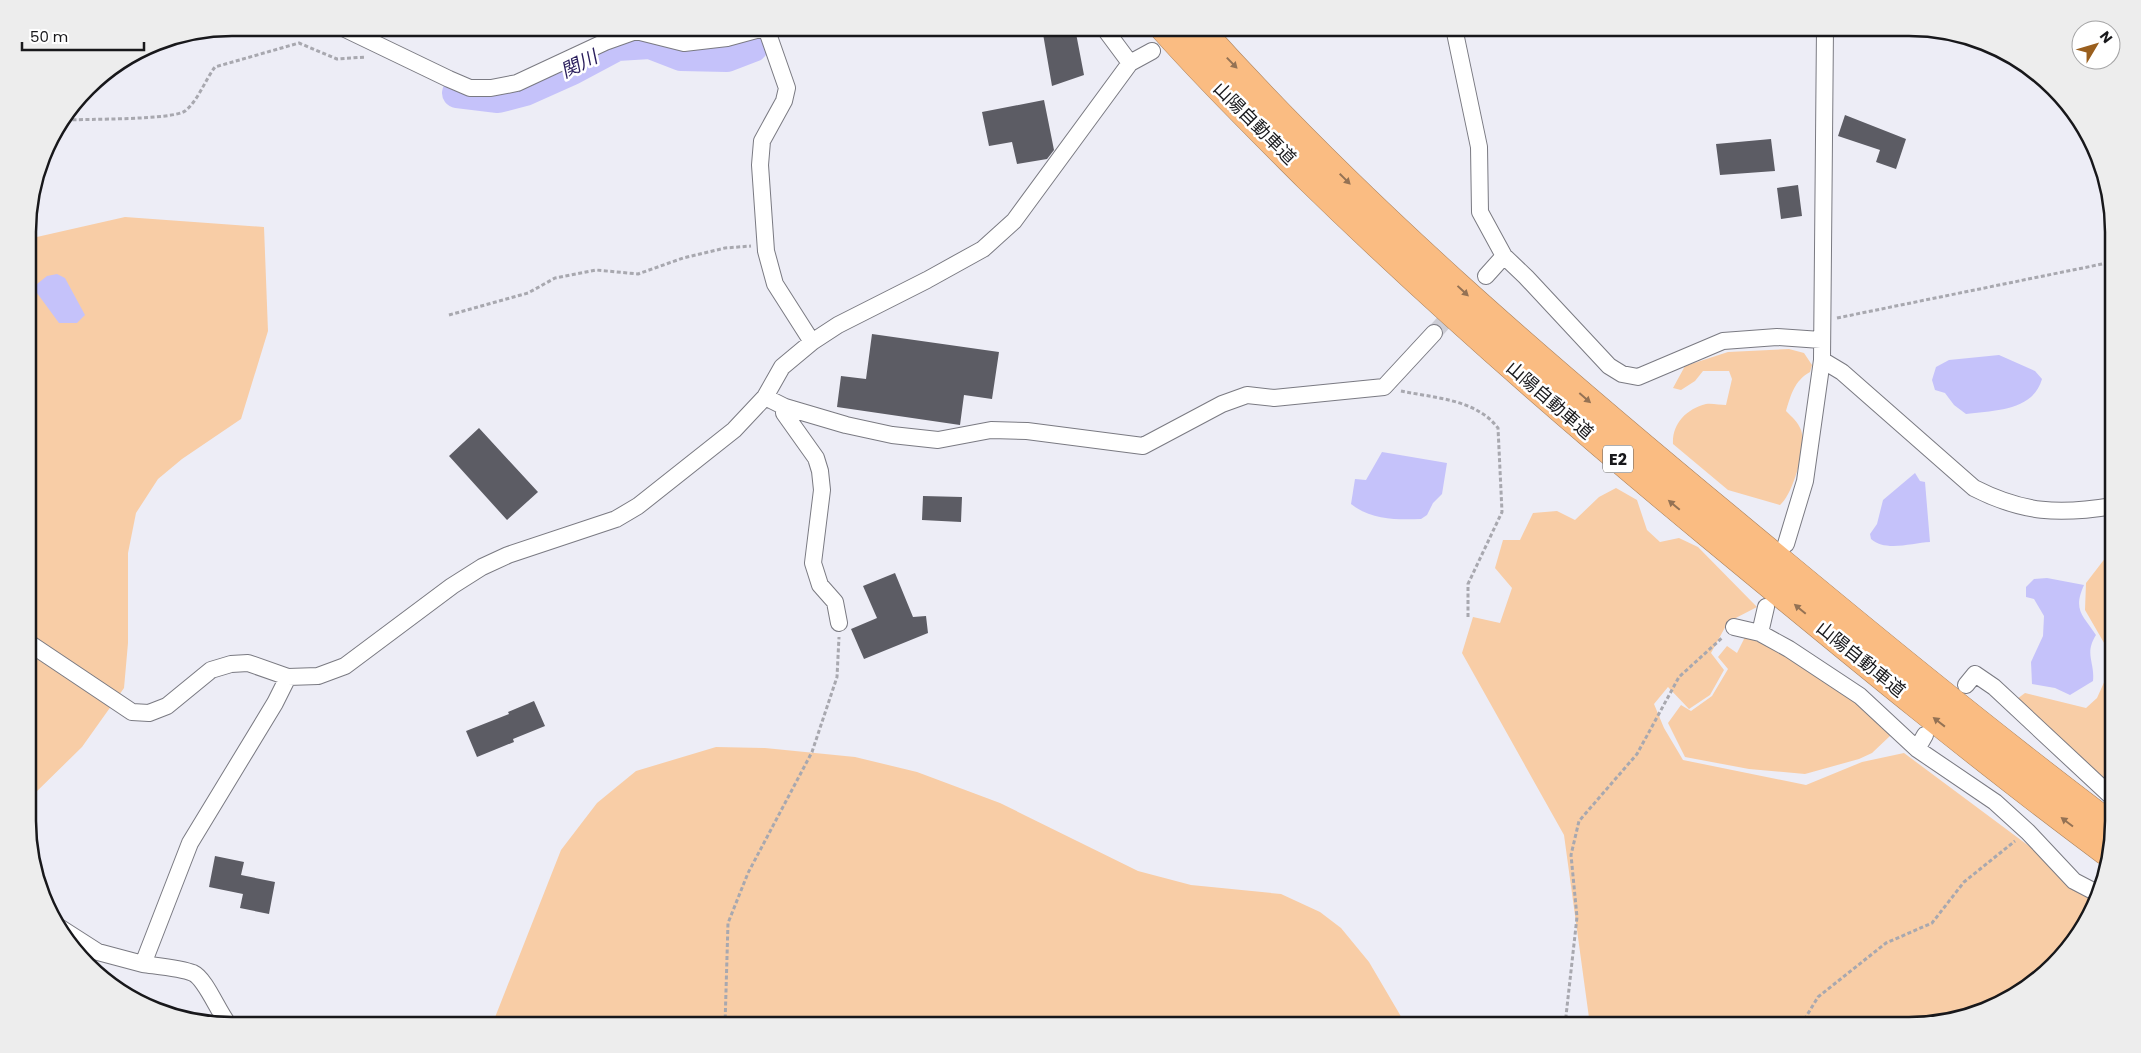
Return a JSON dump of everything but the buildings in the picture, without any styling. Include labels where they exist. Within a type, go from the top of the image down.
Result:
[{"type":"highway","name":"山陽自動車道","points":[[1206,36],[1366,200],[1502,326],[1635,442],[1909,668],[2105,821]]},
{"type":"highway","name":"山陽自動車道","points":[[1158,39],[1265,134],[1477,336],[1619,460],[1894,687],[2102,849]]},
{"type":"street","points":[[360,36],[470,88],[491,88],[517,83],[622,36]]},
{"type":"street","points":[[656,36],[684,43],[735,36]]},
{"type":"street","points":[[768,36],[787,88],[784,101],[762,142],[760,165],[766,251],[775,284],[812,342]]},
{"type":"street","points":[[1110,36],[1130,63]]},
{"type":"street","points":[[1456,36],[1479,147],[1480,212],[1504,256],[1609,366],[1622,374],[1638,377],[1723,341],[1777,337],[1821,340]]},
{"type":"street","points":[[1786,544],[1805,481],[1822,360],[1825,36]]},
{"type":"street","points":[[36,648],[132,712],[149,713],[167,706],[211,670],[231,664],[248,664],[288,677],[318,676],[345,666],[452,586],[482,567],[508,555],[616,519],[638,506],[734,430],[765,397],[782,367],[812,342],[838,325],[927,280],[983,248],[1014,220],[1130,63],[1158,39]]},
{"type":"street","points":[[1486,276],[1504,256]]},
{"type":"street","points":[[765,397],[785,407],[846,425],[892,435],[938,440],[991,430],[1027,431],[1143,446],[1222,404],[1247,396],[1274,398],[1384,386],[1434,333]]},
{"type":"street","points":[[1822,360],[1842,372],[1974,488],[1996,499],[2030,510],[2078,512],[2105,507]]},
{"type":"street","points":[[785,407],[784,413],[816,458],[820,471],[822,490],[813,563],[820,585],[835,602],[839,624]]},
{"type":"street","points":[[1760,633],[1766,607]]},
{"type":"street","points":[[1734,627],[1760,633],[1789,649],[1860,696],[1995,802],[2028,832],[2074,881],[2092,890]]},
{"type":"street","points":[[1966,684],[1975,674],[1994,687],[2105,791]]},
{"type":"street","points":[[143,964],[190,843],[275,703],[288,677]]},
{"type":"street","points":[[75,937],[98,952],[143,964],[194,973],[207,988],[222,1016]]},
{"type":"path","points":[[72,120],[165,116],[183,113],[192,104],[215,67],[299,43],[337,59],[376,56],[386,48]]},
{"type":"path","points":[[449,315],[528,293],[555,278],[596,270],[638,274],[683,258],[725,248],[756,246],[766,251]]},
{"type":"path","points":[[1821,318],[1843,318],[2105,263]]},
{"type":"path","points":[[1384,386],[1473,407],[1490,417],[1498,428],[1502,512],[1468,584],[1468,618]]},
{"type":"path","points":[[725,1017],[728,922],[748,873],[812,752],[837,677],[839,624]]},
{"type":"path","points":[[1566,1017],[1577,917],[1571,856],[1579,821],[1637,754],[1680,677],[1734,627]]},
{"type":"path","points":[[1806,1017],[1818,997],[1886,943],[1932,923],[1964,882],[2028,832]]},
{"type":"shaded area","points":[[125,217],[264,227],[268,331],[241,419],[182,459],[158,479],[136,513],[128,553],[128,643],[124,688],[82,747],[36,792],[36,237]]},
{"type":"shaded area","points":[[1789,349],[1804,353],[1812,365],[1810,372],[1800,380],[1794,389],[1786,411],[1800,427],[1802,447],[1794,481],[1790,491],[1780,505],[1728,490],[1673,444],[1673,437],[1678,424],[1692,410],[1706,404],[1726,405],[1732,379],[1729,371],[1703,371],[1695,381],[1681,390],[1673,388],[1685,366],[1728,352]]},
{"type":"shaded area","points":[[1616,488],[1637,500],[1647,530],[1660,542],[1679,538],[1698,547],[1757,607],[1728,622],[1711,653],[1724,670],[1710,695],[1689,709],[1668,687],[1654,704],[1664,728],[1683,760],[1806,785],[1862,762],[1904,753],[2091,892],[2072,930],[2038,968],[2018,984],[1984,1002],[1934,1015],[1909,1017],[1589,1017],[1564,835],[1462,653],[1473,617],[1500,623],[1512,588],[1495,568],[1503,540],[1520,540],[1533,513],[1557,511],[1575,520],[1599,497]]},
{"type":"shaded area","points":[[2105,558],[2105,645],[2085,610],[2086,583]]},
{"type":"shaded area","points":[[1747,633],[1859,700],[1891,735],[1872,753],[1859,759],[1805,774],[1749,769],[1685,757],[1668,723],[1681,705],[1691,711],[1712,696],[1728,669],[1718,657],[1727,646],[1737,653]]},
{"type":"shaded area","points":[[2105,680],[2105,787],[2017,699],[2025,693],[2086,708],[2097,698]]},
{"type":"shaded area","points":[[716,747],[765,748],[855,757],[917,772],[1000,803],[1138,871],[1191,885],[1281,894],[1320,912],[1341,928],[1369,962],[1401,1017],[495,1017],[561,850],[597,803],[636,771]]},
{"type":"water","points":[[57,274],[65,278],[85,315],[77,323],[59,323],[37,293],[37,284],[47,276]]},
{"type":"water","points":[[1999,355],[2035,371],[2042,379],[2037,390],[2022,403],[2000,410],[1966,414],[1954,405],[1945,393],[1935,390],[1932,380],[1936,367],[1949,360]]},
{"type":"water","points":[[1382,452],[1447,463],[1442,494],[1433,503],[1427,515],[1421,519],[1385,518],[1367,513],[1351,504],[1355,479],[1366,480]]},
{"type":"water","points":[[1915,473],[1920,481],[1925,482],[1930,542],[1899,546],[1877,543],[1871,539],[1870,534],[1877,524],[1883,500]]},
{"type":"water","points":[[2047,578],[2084,585],[2079,606],[2083,617],[2096,635],[2090,653],[2093,681],[2070,695],[2055,688],[2032,684],[2031,662],[2043,636],[2044,616],[2034,599],[2026,597],[2026,587],[2034,579]]},
{"type":"waterway","name":"関川","points":[[457,93],[498,98],[525,91],[572,70],[617,46],[650,44],[681,56],[727,57],[753,47],[754,40]]},
{"type":"tunnel","points":[[1434,333],[1486,276]]}]
